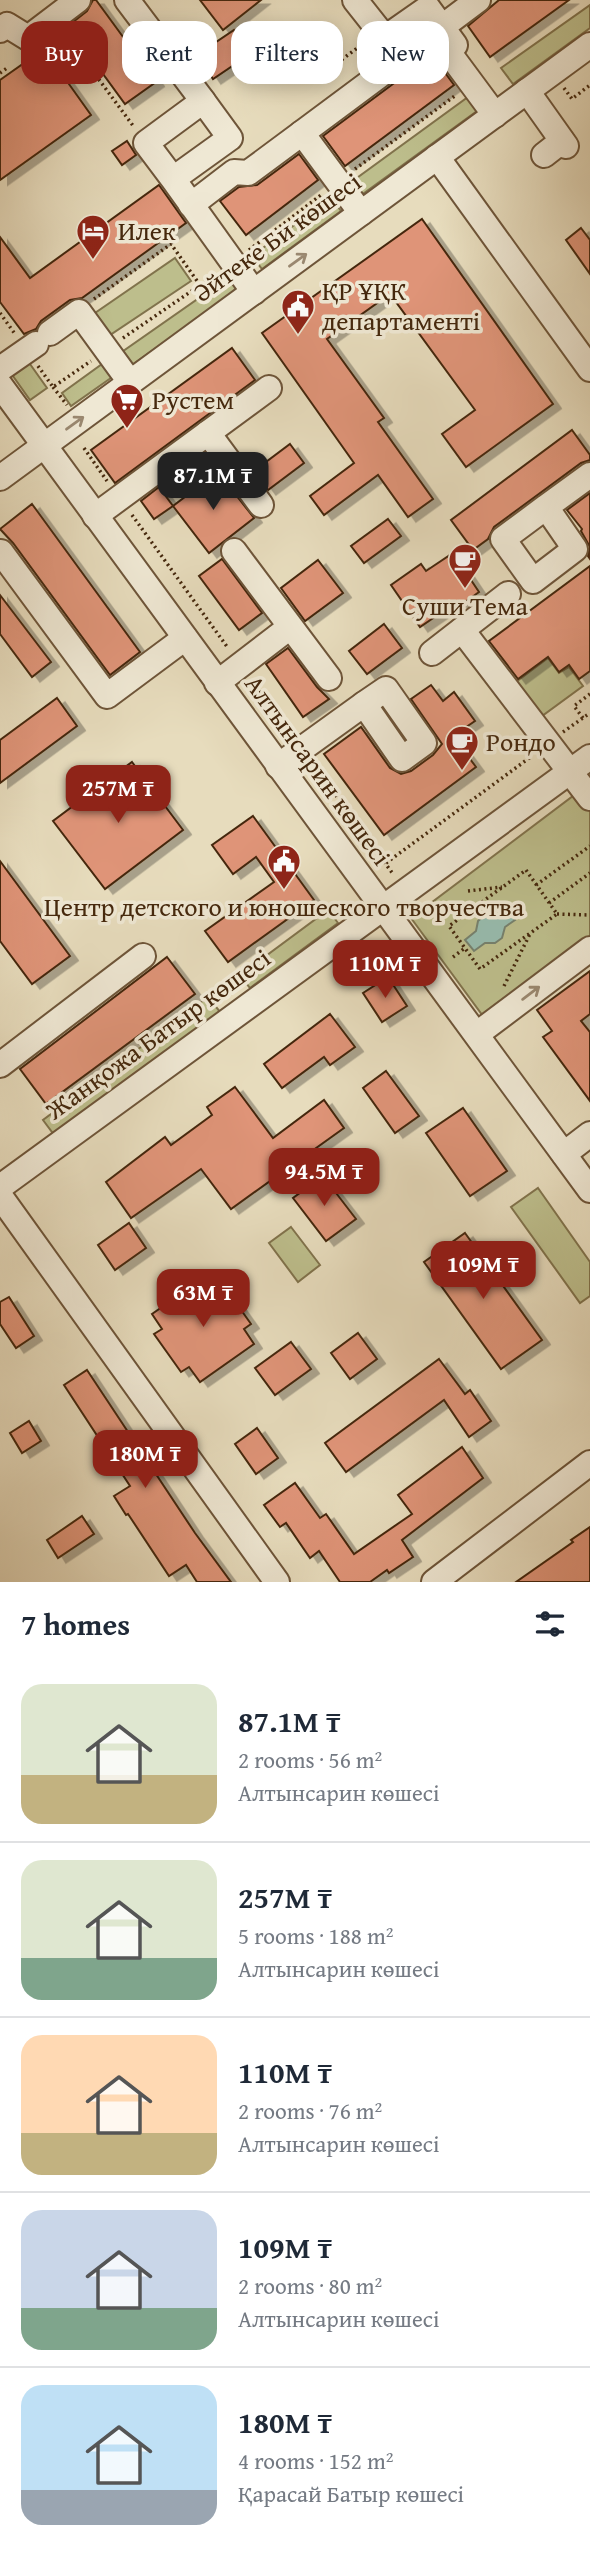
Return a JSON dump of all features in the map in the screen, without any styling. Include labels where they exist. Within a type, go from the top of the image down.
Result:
[{"type":"street","points":[[0,30],[7,25],[28,38],[78,0]]},
{"type":"street","points":[[127,0],[230,138],[173,179]]},
{"type":"street","points":[[355,0],[371,21]]},
{"type":"street","points":[[449,22],[478,0]]},
{"type":"street","points":[[409,21],[428,8],[438,21]]},
{"type":"street","points":[[191,205],[234,172],[248,173],[435,34],[499,112]]},
{"type":"street","points":[[449,37],[499,112]]},
{"type":"street","name":"Әйтеке Би көшесі","points":[[0,478],[590,45]]},
{"type":"street","points":[[527,92],[557,147]]},
{"type":"street","points":[[202,101],[146,143],[254,292]]},
{"type":"street","points":[[302,133],[361,213]]},
{"type":"street","points":[[437,157],[590,369]]},
{"type":"street","points":[[0,369],[79,312],[130,382]]},
{"type":"street","name":"Алтынсарин көшесі","points":[[0,385],[590,1190]]},
{"type":"street","points":[[95,516],[269,388]]},
{"type":"street","points":[[208,433],[261,505]]},
{"type":"street","points":[[546,507],[590,475]]},
{"type":"street","points":[[234,551],[328,678]]},
{"type":"street","points":[[1,552],[107,696],[185,639]]},
{"type":"street","points":[[432,653],[508,594]]},
{"type":"street","points":[[217,683],[290,626]]},
{"type":"street","points":[[462,630],[590,798]]},
{"type":"street","points":[[278,766],[364,704]]},
{"type":"street","name":"Жанқожа Батыр көшесі","points":[[0,1187],[590,757]]},
{"type":"street","points":[[477,1034],[590,949]]},
{"type":"street","points":[[0,1065],[143,956]]},
{"type":"street","points":[[564,1154],[590,1135]]},
{"type":"street","points":[[0,1196],[277,1582]]},
{"type":"street","points":[[435,1582],[590,1463]]},
{"type":"path","points":[[54,18],[146,143]]},
{"type":"path","points":[[343,59],[357,48]]},
{"type":"path","points":[[0,73],[7,68]]},
{"type":"path","points":[[84,306],[171,244],[200,285]]},
{"type":"path","points":[[583,718],[574,706],[590,694]]},
{"type":"path","points":[[362,880],[590,713]]},
{"type":"path","points":[[536,885],[590,846]]},
{"type":"path","points":[[385,863],[398,881]]},
{"type":"path","points":[[557,914],[526,870],[449,926],[480,970],[557,914],[590,915]]},
{"type":"path","points":[[549,902],[590,873]]},
{"type":"path","points":[[468,891],[504,886]]},
{"type":"path","points":[[503,988],[531,933]]},
{"type":"path","points":[[453,957],[465,948]]},
{"type":"path","points":[[378,961],[390,952]]},
{"type":"green space","points":[[590,5],[590,28],[513,84],[501,68]]},
{"type":"green space","points":[[468,97],[477,111],[360,196],[350,183]]},
{"type":"green space","points":[[331,198],[341,211],[262,269],[252,256]]},
{"type":"green space","points":[[175,258],[191,281],[110,335],[95,313]]},
{"type":"green space","points":[[232,275],[241,288],[129,367],[119,354]]},
{"type":"green space","points":[[25,357],[47,388],[30,400],[8,369]]},
{"type":"green space","points":[[109,359],[118,373],[71,406],[62,393]]},
{"type":"green space","points":[[548,658],[559,673],[569,667],[583,686],[542,716],[516,682]]},
{"type":"green space","points":[[577,793],[590,809],[590,938],[483,1016],[411,918]]},
{"type":"green space","points":[[328,910],[338,923],[250,988],[240,975]]},
{"type":"green space","points":[[208,997],[221,1013],[55,1136],[43,1120]]},
{"type":"green space","points":[[538,1188],[590,1262],[590,1296],[580,1303],[511,1207]]},
{"type":"green space","points":[[291,1227],[320,1265],[298,1282],[269,1243]]},
{"type":"shaded area","points":[[506,908],[515,920],[505,927],[502,938],[495,943],[485,943],[474,951],[465,940],[476,931],[478,921],[485,915],[497,915]]},
{"type":"building","points":[[93,0],[96,0],[122,36],[122,84],[153,84],[125,104],[108,81],[108,21],[74,21],[87,11]]},
{"type":"building","points":[[200,0],[261,0],[231,21],[223,30]]},
{"type":"building","points":[[499,0],[569,0],[490,57],[468,26]]},
{"type":"building","points":[[231,32],[231,67],[217,76],[217,41]]},
{"type":"building","points":[[21,65],[21,84],[69,84],[91,115],[0,180],[0,80]]},
{"type":"building","points":[[449,78],[454,85],[345,166],[323,136],[393,84],[449,84]]},
{"type":"building","points":[[127,141],[136,155],[122,165],[112,151]]},
{"type":"building","points":[[299,154],[318,180],[246,235],[220,201],[239,187],[257,185]]},
{"type":"building","name":"Илек","points":[[159,185],[186,223],[82,298],[70,300],[41,321],[36,329],[24,334],[0,302],[0,237],[30,278]]},
{"type":"building","points":[[422,219],[553,404],[466,467],[442,434],[475,410],[390,294],[327,339],[384,418],[378,422],[433,499],[408,517],[378,475],[324,515],[310,496],[354,463],[262,333]]},
{"type":"building","points":[[581,228],[590,240],[590,274],[566,240]]},
{"type":"building","points":[[232,348],[255,380],[115,483],[91,450]]},
{"type":"building","points":[[572,430],[590,455],[590,460],[581,463],[494,527],[488,539],[473,550],[451,520]]},
{"type":"building","points":[[290,444],[304,463],[268,490],[254,471]]},
{"type":"building","points":[[218,472],[254,518],[209,553],[173,506]]},
{"type":"building","points":[[159,487],[173,506],[154,519],[141,501]]},
{"type":"building","points":[[590,493],[590,547],[582,529],[567,510]]},
{"type":"building","points":[[32,504],[140,652],[110,675],[0,529]]},
{"type":"building","points":[[388,519],[401,536],[364,563],[351,546]]},
{"type":"building","points":[[453,553],[479,592],[461,605],[458,601],[420,627],[391,585],[421,564],[426,571]]},
{"type":"building","points":[[222,559],[262,613],[239,630],[199,576]]},
{"type":"building","points":[[318,560],[343,593],[305,621],[281,588]]},
{"type":"building","points":[[590,566],[590,671],[579,679],[569,665],[559,672],[548,657],[518,679],[489,641]]},
{"type":"building","points":[[0,595],[51,662],[32,677],[0,634]]},
{"type":"building","points":[[384,624],[402,648],[367,674],[349,651]]},
{"type":"building","points":[[288,648],[329,699],[303,717],[266,664]]},
{"type":"building","points":[[431,685],[443,701],[454,692],[475,721],[453,736],[476,767],[384,835],[324,754],[361,727],[390,768],[401,774],[411,771],[433,755],[442,744],[411,699]]},
{"type":"building","points":[[57,698],[77,726],[0,783],[0,740]]},
{"type":"building","points":[[132,762],[183,830],[105,889],[53,821]]},
{"type":"building","name":"Центр детского и юношеского творчества","points":[[253,816],[314,900],[228,962],[205,931],[274,882],[256,857],[233,874],[212,845]]},
{"type":"building","points":[[0,861],[70,956],[32,984],[0,941]]},
{"type":"building","points":[[167,957],[195,994],[46,1104],[20,1069]]},
{"type":"building","points":[[590,971],[590,1014],[581,1021],[590,1032],[590,1101],[543,1037],[552,1031],[537,1010]]},
{"type":"building","points":[[388,977],[407,1006],[382,1022],[363,993]]},
{"type":"building","points":[[330,1014],[355,1047],[330,1065],[324,1057],[282,1088],[264,1064]]},
{"type":"building","points":[[386,1071],[419,1116],[395,1133],[363,1088]]},
{"type":"building","points":[[235,1087],[273,1138],[324,1100],[344,1128],[231,1209],[201,1169],[131,1218],[106,1182],[165,1137],[171,1145],[212,1115],[207,1107]]},
{"type":"building","points":[[463,1108],[507,1171],[470,1196],[426,1133]]},
{"type":"building","points":[[323,1176],[356,1219],[326,1241],[293,1198]]},
{"type":"building","points":[[129,1223],[146,1248],[115,1270],[98,1245]]},
{"type":"building","points":[[465,1233],[542,1340],[501,1369],[424,1262]]},
{"type":"building","points":[[205,1277],[213,1289],[222,1283],[251,1324],[244,1329],[254,1344],[200,1382],[189,1367],[181,1372],[154,1334],[162,1329],[152,1314]]},
{"type":"building","points":[[9,1297],[34,1336],[16,1348],[0,1324],[0,1302]]},
{"type":"building","points":[[358,1333],[377,1359],[350,1379],[331,1353]]},
{"type":"building","points":[[291,1342],[311,1369],[275,1395],[255,1368]]},
{"type":"building","points":[[439,1359],[465,1394],[470,1390],[491,1421],[469,1437],[444,1400],[346,1472],[325,1443]]},
{"type":"building","points":[[87,1370],[195,1533],[231,1582],[197,1582],[186,1565],[169,1576],[128,1514],[126,1515],[114,1496],[130,1486],[64,1385]]},
{"type":"building","points":[[29,1421],[41,1441],[22,1453],[10,1433]]},
{"type":"building","points":[[257,1428],[278,1458],[256,1474],[235,1444]]},
{"type":"building","points":[[462,1447],[483,1478],[402,1540],[413,1557],[370,1582],[340,1582],[319,1551],[310,1558],[286,1523],[280,1527],[264,1505],[295,1483],[320,1518],[326,1514],[354,1554],[412,1514],[398,1495]]},
{"type":"building","points":[[82,1516],[94,1534],[58,1558],[47,1540]]},
{"type":"building","points":[[590,1527],[590,1582],[516,1582],[573,1542],[571,1540]]},
{"type":"place","name":"Илек","points":[[93,261]]},
{"type":"place","name":"ҚР ҰҚК департаменті","points":[[298,336]]},
{"type":"place","name":"Рустем","points":[[127,430]]},
{"type":"place","name":"Суши Тема","points":[[465,590]]},
{"type":"place","name":"Рондо","points":[[462,772]]},
{"type":"place","name":"Центр детского и юношеского творчества","points":[[284,891]]}]
